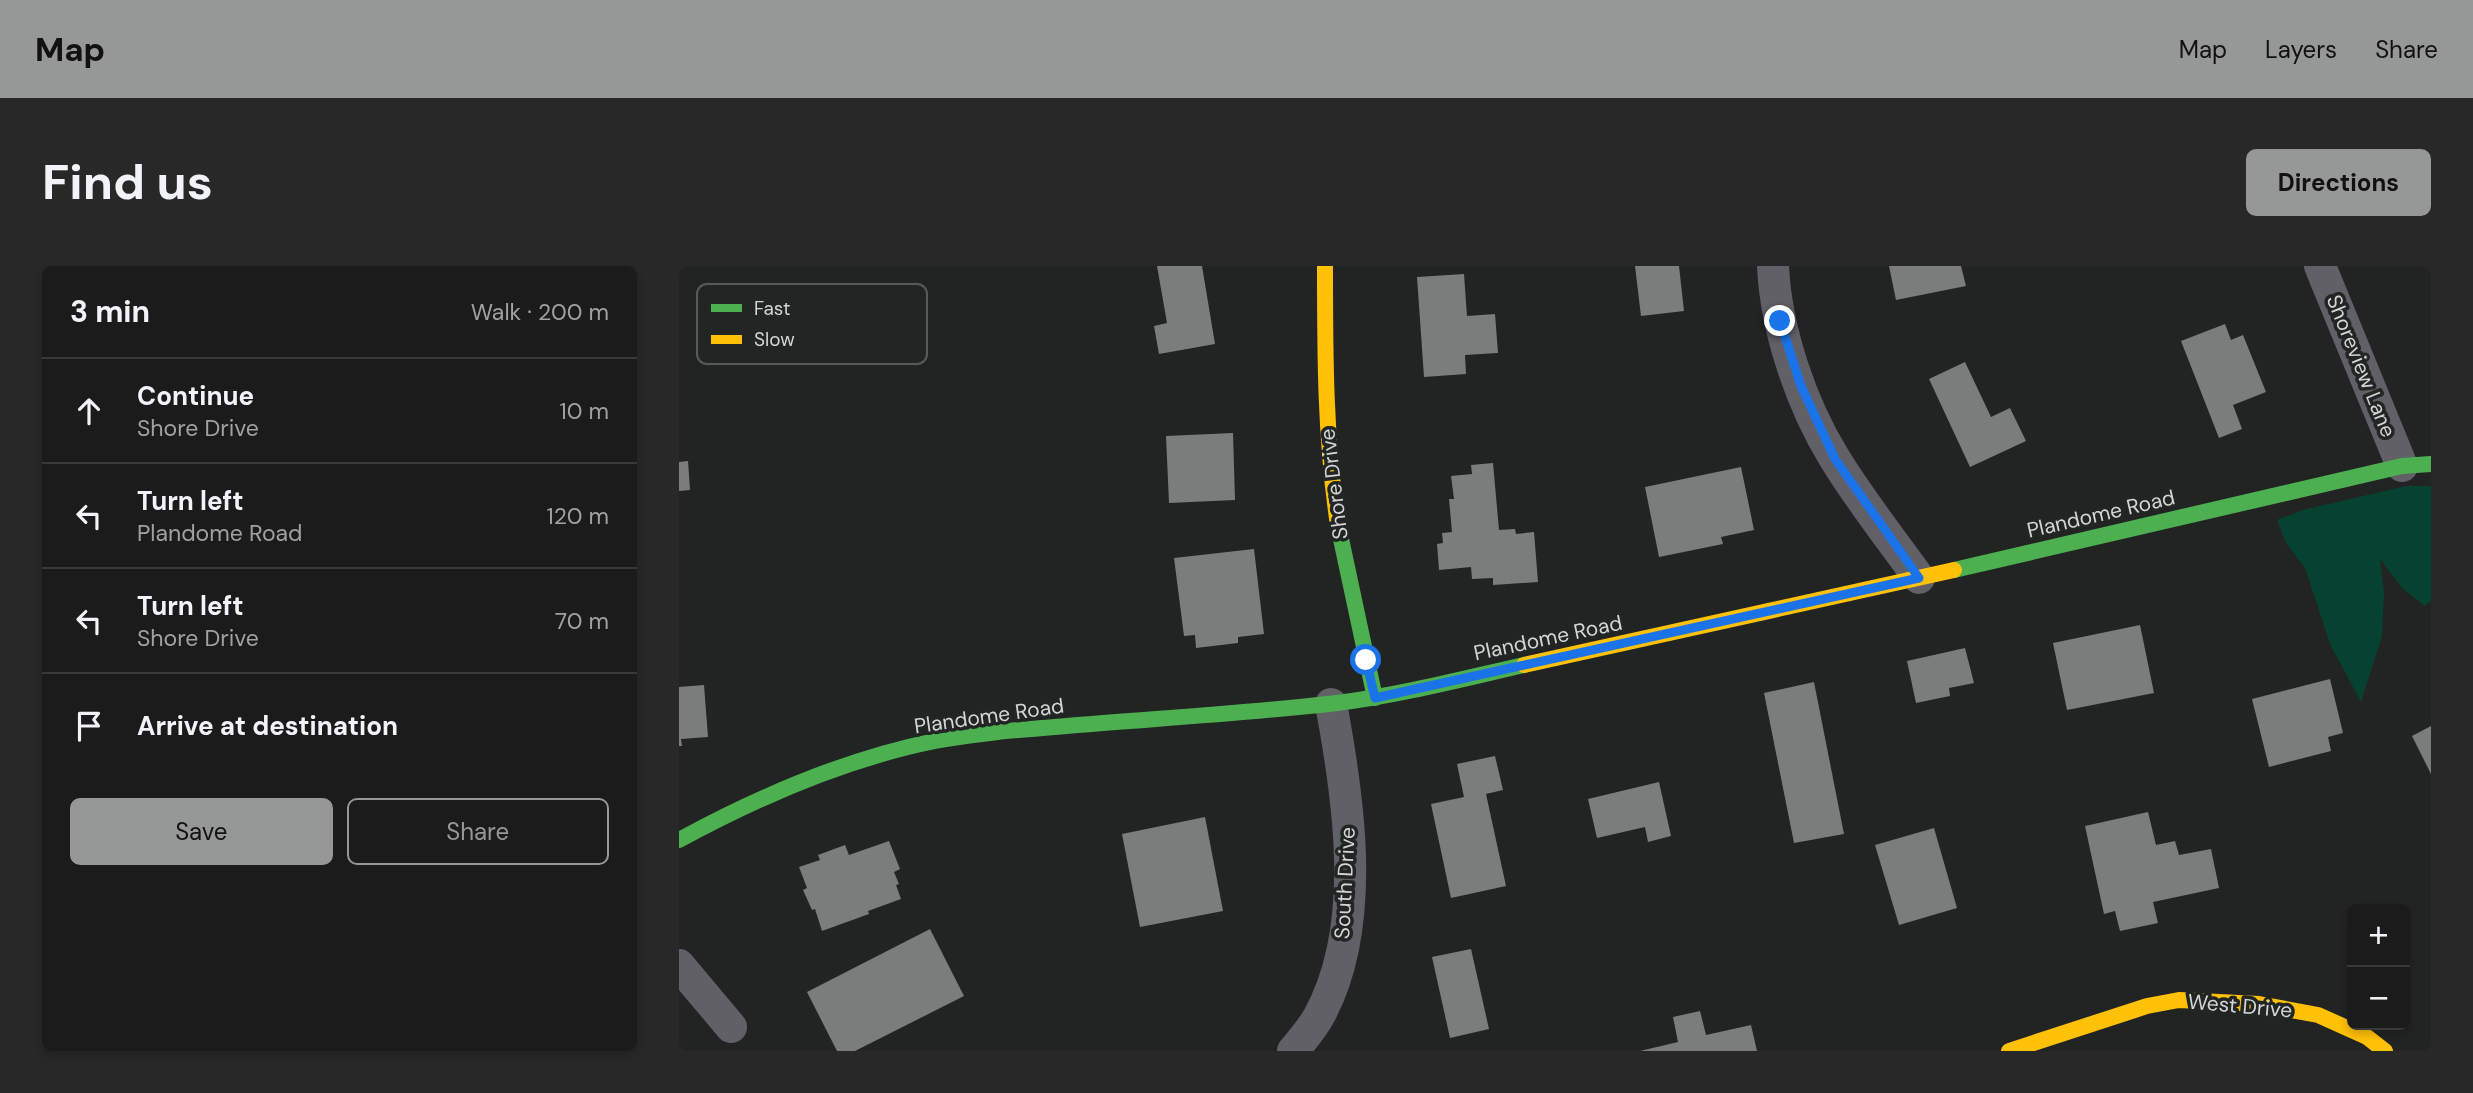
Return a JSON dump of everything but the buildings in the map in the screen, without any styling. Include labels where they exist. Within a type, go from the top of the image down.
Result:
[{"type":"main road","name":"Shore Drive","points":[[1325,266],[1324,395],[1333,499],[1345,568],[1375,698]]},
{"type":"main road","name":"Plandome Road","points":[[679,840],[770,793],[804,779],[882,754],[936,741],[993,733],[1375,698],[2416,465]]},
{"type":"main road","name":"West Drive","points":[[2009,1051],[2147,1006],[2179,1000],[2259,1004],[2318,1015],[2367,1037],[2385,1051]]},
{"type":"street","points":[[1773,266],[1774,289],[1789,353],[1816,422],[1835,459],[1919,578]]},
{"type":"street","name":"Shoreview Lane","points":[[2320,266],[2416,465]]},
{"type":"street","name":"South Drive","points":[[1293,1051],[1319,1017],[1336,974],[1347,920],[1348,812],[1331,704]]},
{"type":"street","points":[[679,965],[731,1027]]},
{"type":"street","points":[[1317,1051],[1319,1017]]},
{"type":"green space","points":[[2406,486],[2431,486],[2431,601],[2425,606],[2402,588],[2380,559],[2384,593],[2382,636],[2361,702],[2330,644],[2305,568],[2286,543],[2277,520],[2303,510]]},
{"type":"traffic: fast","points":[[1954,570],[2402,466],[2431,464]]},
{"type":"traffic: fast","points":[[1338,525],[1375,698]]},
{"type":"traffic: fast","points":[[679,840],[741,808],[804,781],[868,758],[935,741],[1006,731],[1240,713],[1361,700],[1524,665]]},
{"type":"traffic: slow","points":[[1325,266],[1328,428],[1338,525]]},
{"type":"traffic: slow","points":[[1524,665],[1954,570]]},
{"type":"traffic: slow","points":[[2009,1051],[2147,1006],[2179,1000],[2259,1004],[2318,1015],[2367,1037],[2385,1051]]},
{"type":"route","points":[[1366,660],[1375,698],[1919,578],[1835,459],[1801,386],[1780,321]]}]
